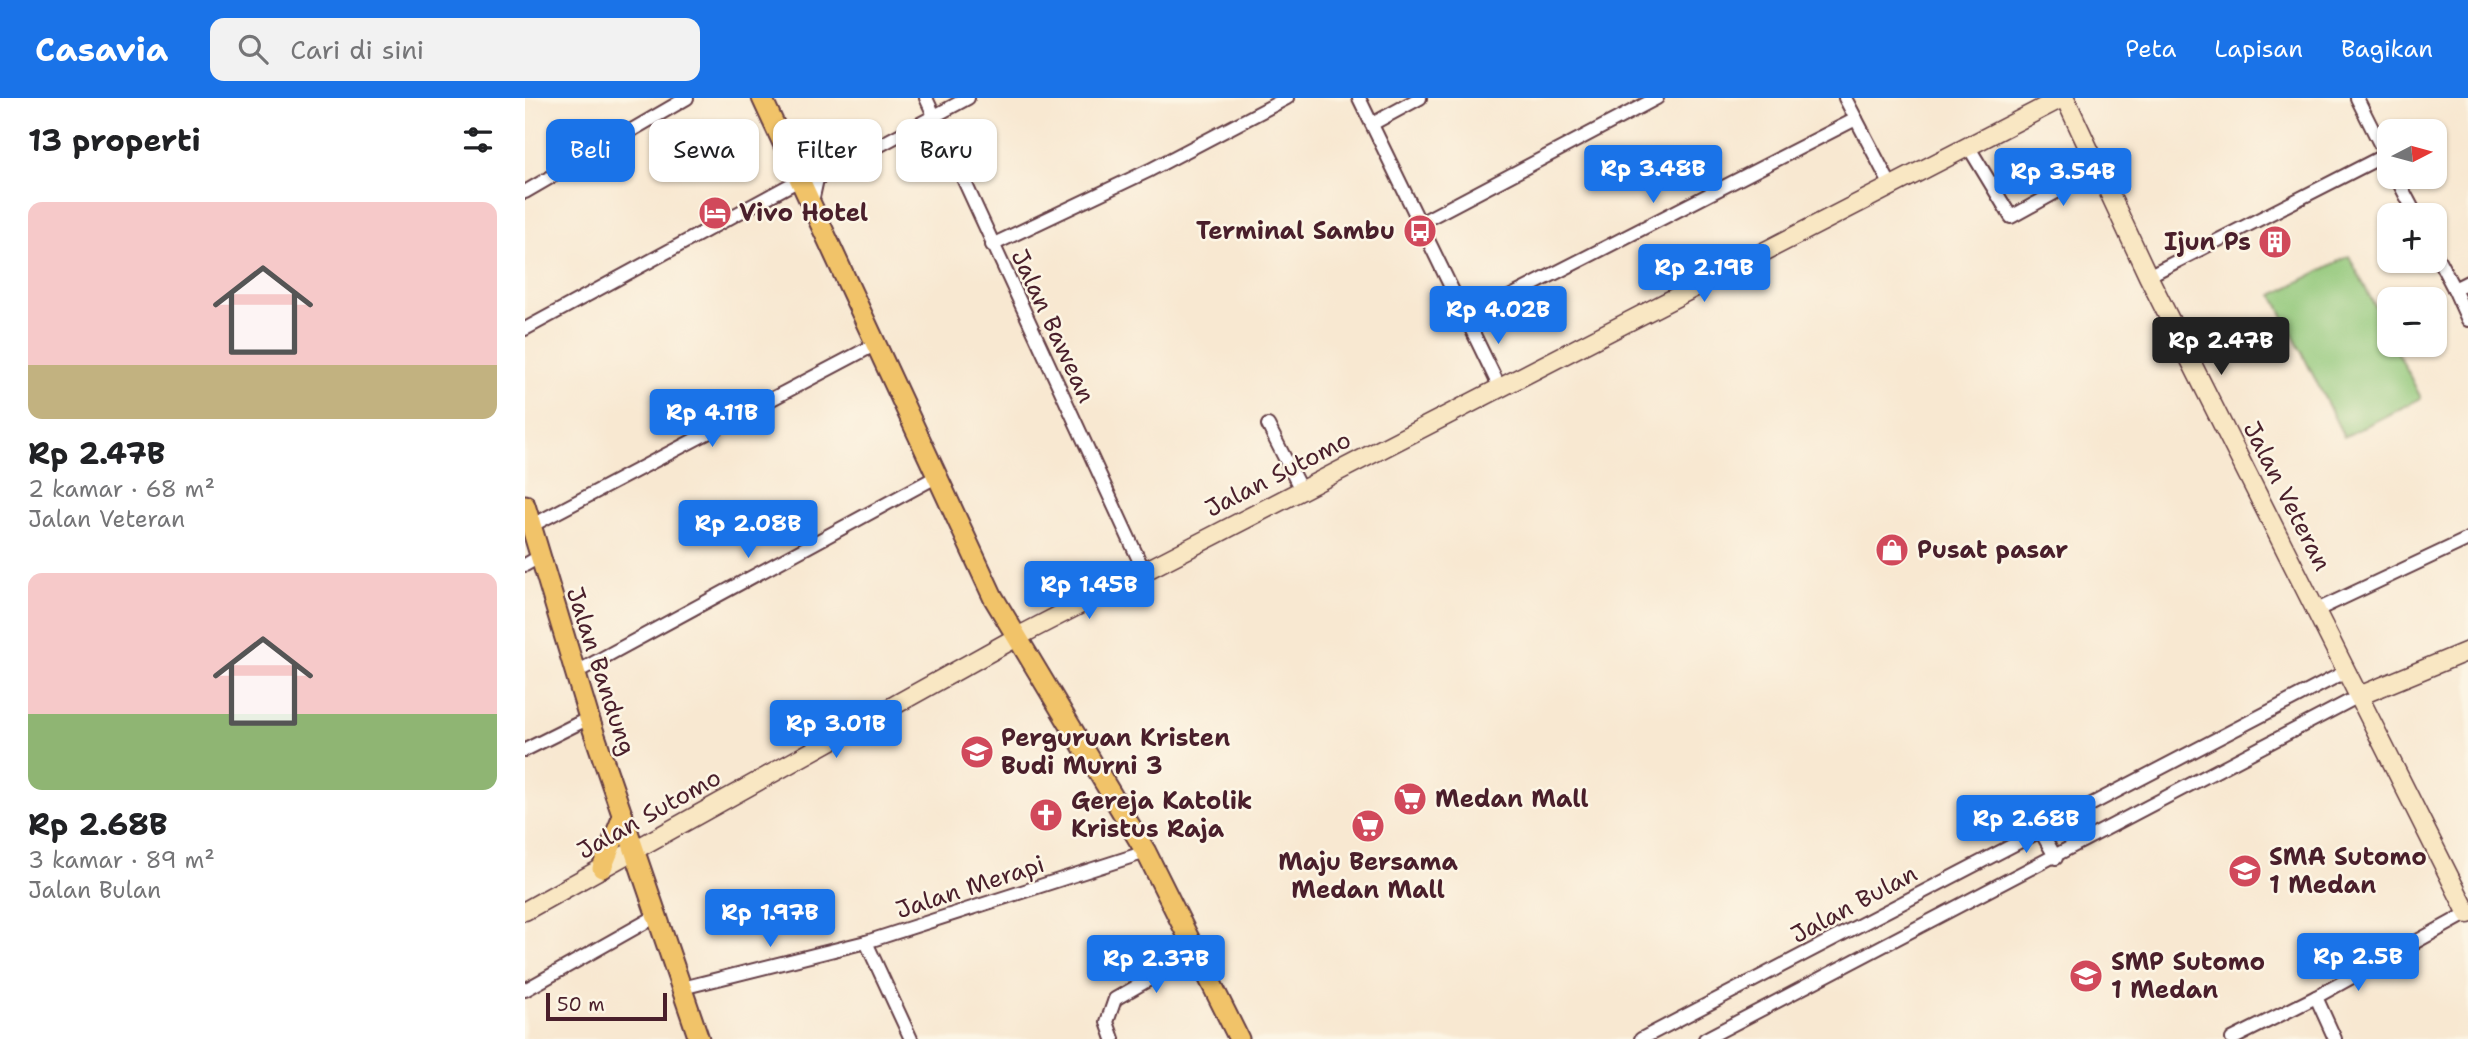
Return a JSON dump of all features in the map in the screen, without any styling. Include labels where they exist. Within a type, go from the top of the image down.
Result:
[{"type":"main road","points":[[762,98],[773,121]]},
{"type":"main road","name":"Jalan Sutomo","points":[[525,911],[1017,637],[2063,98]]},
{"type":"main road","name":"Jalan Veteran","points":[[2063,98],[2148,276],[2468,913]]},
{"type":"main road","points":[[802,182],[993,597],[1146,852],[1239,1039]]},
{"type":"main road","name":"Jalan Bandung","points":[[525,505],[531,526],[532,561],[575,673],[699,1039]]},
{"type":"main road","points":[[2359,696],[2468,651]]},
{"type":"main road","points":[[602,868],[623,816]]},
{"type":"street","points":[[525,192],[687,98]]},
{"type":"street","name":"Jalan Bawean","points":[[926,98],[1144,571]]},
{"type":"street","points":[[812,203],[817,179],[968,98]]},
{"type":"street","points":[[992,245],[1150,170],[1287,98]]},
{"type":"street","points":[[1359,98],[1500,388]]},
{"type":"street","points":[[1372,124],[1420,98]]},
{"type":"street","points":[[1420,223],[1657,98]]},
{"type":"street","points":[[1845,98],[1891,186]]},
{"type":"street","points":[[2357,98],[2377,139]]},
{"type":"street","points":[[1466,320],[1856,119]]},
{"type":"street","points":[[1968,146],[2011,217],[2098,169]]},
{"type":"street","points":[[2148,276],[2377,164]]},
{"type":"street","points":[[525,328],[795,182]]},
{"type":"street","points":[[2446,273],[2468,320]]},
{"type":"street","points":[[2454,289],[2468,282]]},
{"type":"street","points":[[531,526],[878,344]]},
{"type":"street","points":[[1268,425],[1301,490]]},
{"type":"street","points":[[575,673],[936,477]]},
{"type":"street","points":[[2317,610],[2468,539]]},
{"type":"street","name":"Jalan Bulan","points":[[1641,1039],[2347,671]]},
{"type":"street","name":"Jalan Bulan","points":[[1705,1039],[2056,858],[2359,696]]},
{"type":"street","points":[[525,750],[589,718]]},
{"type":"street","points":[[2040,830],[2056,858]]},
{"type":"street","name":"Jalan Merapi","points":[[682,988],[866,942],[1146,852]]},
{"type":"street","points":[[2232,1039],[2316,997],[2468,913]]},
{"type":"street","points":[[525,990],[658,915]]},
{"type":"street","points":[[866,942],[911,1039]]},
{"type":"street","points":[[1113,1039],[1107,1022],[1115,999],[1195,953]]},
{"type":"street","points":[[2316,997],[2335,1039]]},
{"type":"green space","points":[[2349,256],[2377,311],[2377,357],[2400,357],[2421,398],[2344,437],[2273,295]]},
{"type":"place","name":"Vivo Hotel","points":[[715,213]]},
{"type":"place","name":"Terminal Sambu","points":[[1420,231]]},
{"type":"place","name":"Ijun Ps","points":[[2275,242]]},
{"type":"place","name":"Pusat pasar","points":[[1892,550]]},
{"type":"place","name":"Perguruan Kristen Budi Murni 3","points":[[977,752]]},
{"type":"place","name":"Medan Mall","points":[[1410,799]]},
{"type":"place","name":"Gereja Katolik Kristus Raja","points":[[1046,815]]},
{"type":"place","name":"Maju Bersama Medan Mall","points":[[1368,826]]},
{"type":"place","name":"SMA Sutomo 1 Medan","points":[[2245,871]]},
{"type":"place","name":"SMP Sutomo 1 Medan","points":[[2086,976]]}]
